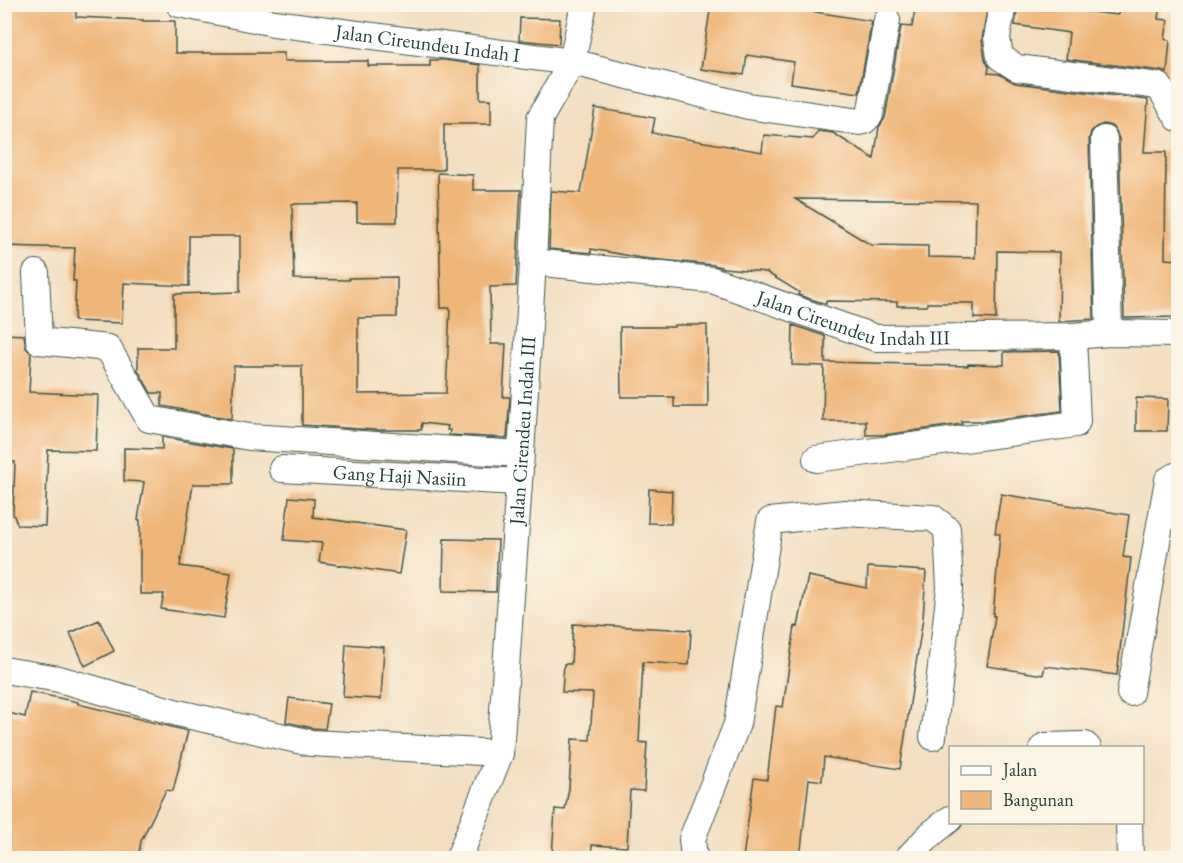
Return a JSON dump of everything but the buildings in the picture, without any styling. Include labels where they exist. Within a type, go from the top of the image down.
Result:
[{"type":"street","name":"Jalan Cireundeu Indah I","points":[[178,4],[274,23],[572,62],[748,106],[860,122],[870,115],[887,21]]},
{"type":"street","name":"Jalan Cirendeu Indah III","points":[[459,858],[500,753],[521,454],[540,118],[572,62],[584,4]]},
{"type":"street","points":[[1003,4],[997,38],[1000,57],[1017,68],[1160,86],[1179,118]]},
{"type":"street","points":[[1104,139],[1109,333]]},
{"type":"street","name":"Jalan Cireundeu Indah III","points":[[533,262],[712,280],[876,338],[1073,336],[1109,333],[1179,334]]},
{"type":"street","points":[[36,273],[39,341],[108,348],[149,419],[249,437],[521,454]]},
{"type":"street","points":[[816,459],[1076,424],[1073,336]]},
{"type":"street","name":"Gang Haji Nasiin","points":[[282,469],[519,482]]},
{"type":"street","points":[[1130,693],[1168,480],[1179,475]]},
{"type":"street","points":[[694,858],[692,839],[738,724],[770,521],[845,513],[933,518],[947,528],[950,588],[933,737]]},
{"type":"street","points":[[4,670],[59,679],[178,713],[311,743],[500,753]]},
{"type":"street","points":[[1045,746],[1085,746]]},
{"type":"street","points":[[908,858],[931,834],[949,820]]},
{"type":"street","points":[[1129,824],[1130,858]]}]
